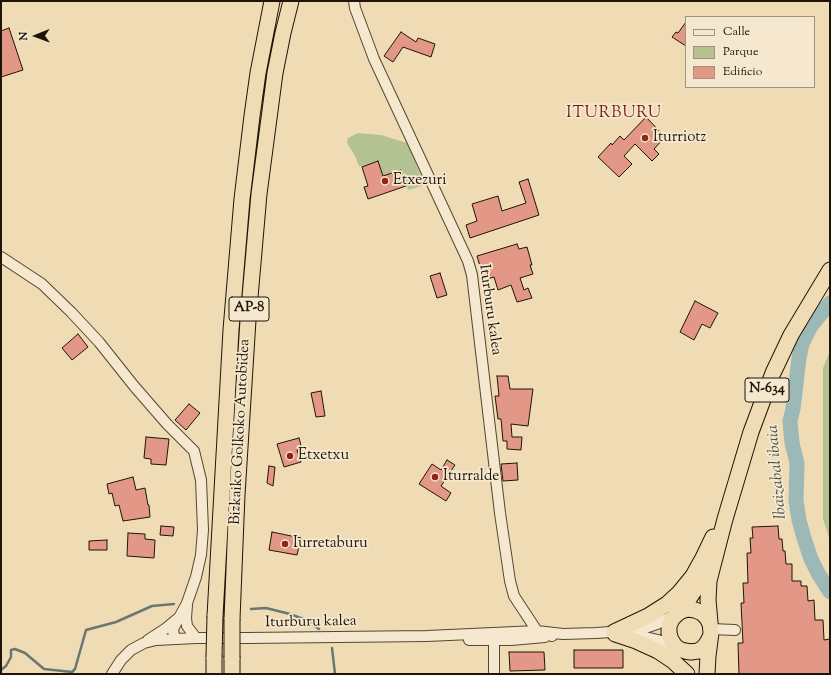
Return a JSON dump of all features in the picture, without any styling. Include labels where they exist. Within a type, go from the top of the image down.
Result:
[{"type":"highway","name":"Bizkaiko Golkoko Autobidea","points":[[214,674],[215,616],[231,330],[242,199],[258,73],[272,1]]},
{"type":"highway","name":"Bizkaiko Golkoko Autobidea","points":[[232,674],[232,619],[238,487],[248,320],[259,194],[275,73],[291,1]]},
{"type":"highway","name":"N-634","points":[[707,674],[711,630],[708,600],[709,581],[725,519],[751,432],[773,373],[791,335],[830,270]]},
{"type":"highway","name":"N-634","points":[[696,674],[671,640],[669,626],[672,619],[679,612],[702,579],[725,519]]},
{"type":"highway","points":[[614,633],[648,616],[667,604],[678,593],[693,576],[714,534],[725,519]]},
{"type":"highway","points":[[677,648],[685,652],[698,651],[708,643],[711,630],[707,618],[702,613],[688,609],[679,612]]},
{"type":"highway","points":[[614,633],[658,651],[673,661],[687,674]]},
{"type":"street","name":"Iturburu kalea","points":[[354,1],[355,8],[374,59],[468,261],[472,275],[500,513],[510,581],[514,596],[537,631]]},
{"type":"street","points":[[1,257],[42,284],[71,312],[99,342],[167,424],[194,451],[201,480],[203,530],[201,555],[196,577],[182,618],[174,627],[173,631],[176,639]]},
{"type":"street","points":[[614,633],[639,630],[657,624],[679,612]]},
{"type":"street","points":[[182,618],[196,638]]},
{"type":"street","points":[[112,674],[121,660],[131,650],[182,618]]},
{"type":"street","points":[[711,630],[734,630]]},
{"type":"street","points":[[427,636],[537,631],[563,634],[614,633],[641,636],[658,640],[677,648]]},
{"type":"street","points":[[537,631],[552,636]]},
{"type":"street","points":[[453,634],[462,637],[485,637],[494,640],[499,637],[517,635],[524,632]]},
{"type":"street","points":[[427,636],[462,640],[512,640],[558,636],[563,634]]},
{"type":"street","name":"Iturburu kalea","points":[[144,643],[156,640],[196,638],[427,636]]},
{"type":"street","points":[[494,640],[494,674]]},
{"type":"green space","points":[[358,133],[381,135],[407,143],[425,185],[408,190],[401,170],[383,176],[378,161],[362,167],[359,166],[347,143],[348,138]]},
{"type":"green space","points":[[830,351],[830,540],[823,519],[823,368]]},
{"type":"building","points":[[685,23],[685,45],[672,37],[676,32],[678,33]]},
{"type":"building","points":[[9,28],[23,70],[1,77],[1,31]]},
{"type":"building","points":[[401,32],[416,42],[418,38],[435,44],[431,57],[403,47],[393,62],[384,56]]},
{"type":"building","name":"Iturriotz","points":[[646,117],[665,137],[654,149],[659,154],[652,161],[635,144],[624,156],[632,164],[619,177],[598,157],[620,136],[624,140]]},
{"type":"building","name":"Etxezuri","points":[[378,161],[383,176],[401,170],[406,186],[368,199],[364,187],[368,186],[362,167]]},
{"type":"building","points":[[528,179],[539,215],[470,238],[466,225],[477,221],[472,204],[498,196],[502,211],[526,203],[519,182]]},
{"type":"building","points":[[517,244],[519,249],[527,247],[533,274],[520,278],[524,290],[528,288],[532,298],[517,302],[511,285],[498,290],[494,277],[484,280],[477,256]]},
{"type":"building","points":[[440,273],[447,295],[437,298],[430,276]]},
{"type":"building","points":[[695,301],[718,313],[710,328],[702,324],[694,340],[680,332]]},
{"type":"building","points":[[78,334],[88,347],[72,360],[62,348]]},
{"type":"building","points":[[497,376],[508,376],[510,389],[533,389],[528,426],[511,424],[512,437],[522,437],[521,450],[507,449],[507,441],[503,441],[501,419],[498,419],[495,396],[499,396]]},
{"type":"building","points":[[321,391],[325,416],[316,417],[311,393]]},
{"type":"building","points":[[189,404],[200,413],[186,430],[175,420]]},
{"type":"building","points":[[146,437],[169,439],[166,465],[151,464],[151,459],[144,458]]},
{"type":"building","name":"Etxetxu","points":[[299,438],[302,449],[297,450],[301,462],[284,467],[277,444]]},
{"type":"building","name":"Iturralde","points":[[447,460],[455,465],[441,486],[451,493],[446,501],[419,484],[432,464],[441,470]]},
{"type":"building","points":[[517,463],[518,480],[503,481],[501,464]]},
{"type":"building","points":[[269,466],[275,467],[273,486],[267,483]]},
{"type":"building","points":[[133,477],[136,490],[145,488],[150,517],[123,521],[119,505],[115,506],[112,493],[109,494],[107,484]]},
{"type":"building","points":[[161,526],[174,527],[173,536],[160,535]]},
{"type":"building","points":[[778,526],[779,539],[782,539],[783,551],[785,551],[786,564],[792,564],[792,581],[801,581],[801,586],[807,586],[808,601],[814,600],[815,620],[823,620],[824,640],[830,639],[830,674],[739,674],[738,643],[743,643],[741,603],[744,603],[743,583],[748,583],[747,553],[751,553],[750,538],[753,538],[752,527]]},
{"type":"building","name":"Iurretaburu","points":[[272,532],[301,538],[297,555],[269,550]]},
{"type":"building","points":[[128,533],[145,534],[145,539],[155,540],[154,558],[127,556]]},
{"type":"building","points":[[107,540],[107,550],[89,550],[89,541]]},
{"type":"building","points":[[574,650],[623,650],[623,668],[574,668]]},
{"type":"building","points":[[509,652],[544,652],[545,670],[510,671]]},
{"type":"waterway","name":"Ibaizabal ibaia","points":[[830,303],[811,326],[802,344],[790,421],[792,443],[797,463],[796,501],[799,520],[811,559],[830,592]]},
{"type":"waterway","points":[[1,670],[6,666],[11,657],[11,650],[15,649],[25,653],[44,669],[72,672],[75,669],[86,630],[116,622],[152,606],[174,604]]},
{"type":"waterway","points":[[251,609],[266,608],[290,614],[306,620],[319,629]]},
{"type":"waterway","points":[[332,648],[335,674]]},
{"type":"place","name":"Iturriotz","points":[[645,138]]},
{"type":"place","name":"Etxezuri","points":[[385,181]]},
{"type":"place","name":"Etxetxu","points":[[290,456]]},
{"type":"place","name":"Iturralde","points":[[435,477]]},
{"type":"place","name":"Iurretaburu","points":[[285,544]]},
{"type":"district","name":"ITURBURU","points":[[614,114]]}]
